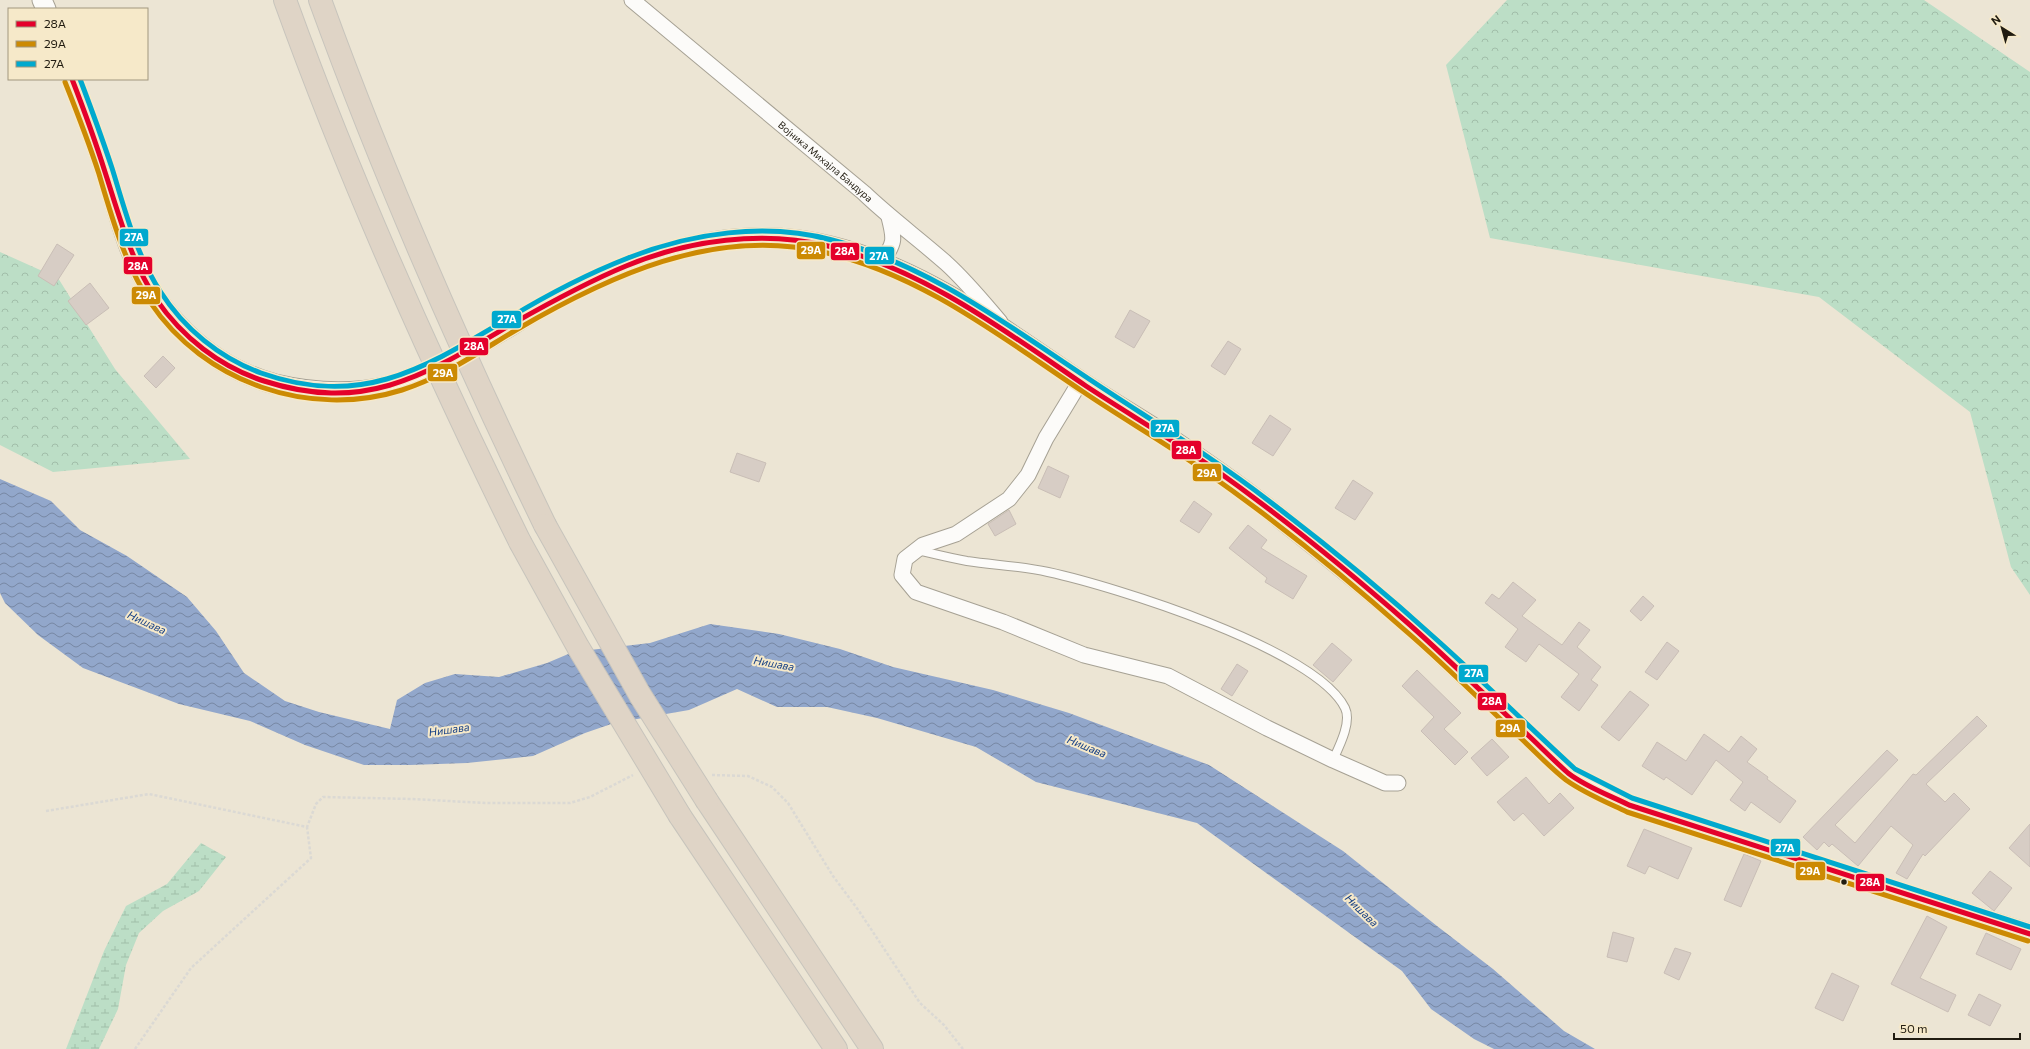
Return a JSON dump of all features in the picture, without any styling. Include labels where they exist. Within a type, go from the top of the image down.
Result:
[{"type":"highway","points":[[285,0],[330,122],[418,326],[456,411],[520,542],[586,661],[680,816],[836,1049]]},
{"type":"highway","points":[[320,0],[379,154],[445,310],[496,423],[545,525],[640,695],[707,801],[872,1049]]},
{"type":"street","name":"Војника Михајла Бандура","points":[[632,0],[864,193],[889,217],[945,263],[974,292],[1008,332]]},
{"type":"street","points":[[72,80],[92,130],[130,248],[156,299],[186,334],[226,363],[265,381],[311,391],[337,393],[389,386],[416,377],[455,358],[580,286],[625,267],[670,251],[713,242],[745,238],[798,240],[828,246],[881,263],[946,294],[1008,332],[1080,382],[1166,436],[1278,516],[1412,627],[1571,775],[1595,790],[1629,805],[2030,934]]},
{"type":"street","points":[[881,263],[890,250],[894,237],[889,217]]},
{"type":"street","points":[[1080,382],[1046,438],[1028,475],[1009,499],[956,534],[923,545],[905,558],[902,575],[916,592],[1003,622],[1084,655],[1168,676],[1267,728],[1333,760],[1385,783],[1398,783]]},
{"type":"lane","points":[[916,550],[966,561],[1047,572],[1132,595],[1217,627],[1279,653],[1326,685],[1346,709],[1346,729],[1333,760]]},
{"type":"path","points":[[135,1049],[191,968],[311,858],[307,827],[316,804],[323,797],[404,798],[485,803],[570,803],[590,797],[634,775]]},
{"type":"path","points":[[704,775],[748,776],[772,787],[788,802],[833,876],[859,911],[920,1003],[944,1025],[963,1049]]},
{"type":"path","points":[[46,811],[149,794],[307,827]]},
{"type":"green space","points":[[1507,0],[1924,0],[2030,72],[2030,595],[2011,567],[1970,412],[1819,297],[1490,238],[1446,65]]},
{"type":"green space","points":[[0,252],[58,278],[115,369],[190,459],[53,472],[0,445]]},
{"type":"green space","points":[[201,843],[226,857],[199,891],[163,911],[139,933],[126,965],[118,1009],[99,1049],[66,1049],[104,951],[126,906],[167,884]]},
{"type":"water","name":"Нишава","points":[[0,479],[51,501],[80,530],[127,556],[187,597],[216,631],[244,673],[285,701],[319,712],[390,729],[397,700],[425,683],[455,674],[499,677],[547,663],[573,652],[650,643],[710,624],[779,634],[840,649],[893,667],[993,690],[1069,713],[1209,765],[1343,851],[1493,969],[1564,1031],[1595,1049],[1494,1049],[1474,1039],[1431,1009],[1402,971],[1197,823],[1036,782],[976,747],[877,718],[827,707],[777,707],[737,689],[689,710],[614,723],[585,733],[533,756],[467,763],[364,765],[305,745],[250,721],[179,704],[83,668],[38,635],[5,603],[0,593]]},
{"type":"building","points":[[57,244],[74,255],[54,286],[38,276]]},
{"type":"building","points":[[90,283],[109,308],[86,325],[68,301]]},
{"type":"building","points":[[1130,310],[1150,321],[1134,348],[1115,337]]},
{"type":"building","points":[[1228,341],[1241,349],[1225,375],[1211,366]]},
{"type":"building","points":[[163,356],[175,368],[156,388],[144,376]]},
{"type":"building","points":[[1270,415],[1291,429],[1273,456],[1252,443]]},
{"type":"building","points":[[737,453],[766,463],[759,482],[730,472]]},
{"type":"building","points":[[1048,466],[1069,476],[1060,498],[1038,488]]},
{"type":"building","points":[[1353,480],[1373,493],[1355,520],[1335,508]]},
{"type":"building","points":[[1194,501],[1212,514],[1199,533],[1180,521]]},
{"type":"building","points":[[1009,510],[1016,524],[995,536],[988,524]]},
{"type":"building","points":[[1248,525],[1267,540],[1261,548],[1307,576],[1293,599],[1265,582],[1267,578],[1229,548]]},
{"type":"building","points":[[1513,582],[1536,600],[1522,616],[1562,645],[1579,622],[1590,630],[1577,647],[1601,667],[1591,680],[1598,685],[1579,711],[1561,697],[1579,674],[1539,644],[1526,662],[1505,647],[1518,629],[1485,603],[1492,594],[1499,599]]},
{"type":"building","points":[[1643,596],[1654,606],[1641,621],[1630,611]]},
{"type":"building","points":[[1667,642],[1679,651],[1657,680],[1645,672]]},
{"type":"building","points":[[1332,643],[1352,660],[1333,682],[1313,665]]},
{"type":"building","points":[[1237,664],[1248,671],[1232,696],[1221,689]]},
{"type":"building","points":[[1417,670],[1461,713],[1444,729],[1468,752],[1455,765],[1421,731],[1434,717],[1402,686]]},
{"type":"building","points":[[1630,691],[1649,705],[1619,741],[1601,727]]},
{"type":"building","points":[[1977,716],[1987,726],[1926,784],[1945,802],[1954,793],[1970,809],[1925,856],[1923,854],[1907,879],[1896,873],[1913,845],[1891,826],[1858,866],[1832,844],[1829,847],[1824,842],[1817,850],[1803,837],[1887,750],[1898,760],[1835,825],[1855,843],[1913,774],[1916,775]]},
{"type":"building","points":[[1704,734],[1729,752],[1741,736],[1757,749],[1747,762],[1768,777],[1767,779],[1796,801],[1780,823],[1751,802],[1745,811],[1730,800],[1743,782],[1716,760],[1692,795],[1666,777],[1664,780],[1642,766],[1657,742],[1686,761]]},
{"type":"building","points":[[1492,739],[1509,757],[1487,776],[1471,758]]},
{"type":"building","points":[[1526,777],[1549,804],[1560,793],[1574,808],[1544,836],[1523,813],[1514,821],[1497,802]]},
{"type":"building","points":[[2030,824],[2030,867],[2009,848]]},
{"type":"building","points":[[1644,829],[1692,848],[1678,879],[1649,866],[1645,874],[1627,866]]},
{"type":"building","points":[[1744,854],[1761,861],[1741,907],[1724,900]]},
{"type":"building","points":[[1990,871],[2012,888],[1994,911],[1972,893]]},
{"type":"building","points":[[1927,916],[1947,927],[1920,978],[1956,995],[1948,1012],[1891,984]]},
{"type":"building","points":[[1613,932],[1634,938],[1627,962],[1607,957]]},
{"type":"building","points":[[1986,933],[2021,949],[2011,970],[1976,954]]},
{"type":"building","points":[[1675,948],[1691,953],[1679,980],[1664,973]]},
{"type":"building","points":[[1832,973],[1859,986],[1843,1021],[1815,1008]]},
{"type":"building","points":[[1979,994],[2001,1005],[1990,1026],[1968,1015]]},
{"type":"transit line","name":"28А","points":[[72,80],[126,237],[147,284],[166,313],[190,338],[217,359],[248,375],[264,381],[301,390],[334,393],[365,391],[395,384],[452,359],[554,301],[611,272],[650,257],[700,244],[752,238],[803,241],[828,246],[864,257],[898,270],[963,304],[1086,386],[1180,445],[1262,504],[1386,604],[1568,773],[1582,782],[1629,805],[2030,934]]},
{"type":"transit line","name":"27А","points":[[80,80],[138,247],[144,262],[160,291],[180,318],[204,341],[246,367],[261,373],[298,383],[331,386],[362,384],[392,377],[421,366],[450,352],[567,285],[597,271],[652,249],[703,237],[755,231],[781,232],[832,240],[868,251],[902,265],[934,281],[997,318],[1180,438],[1247,484],[1333,551],[1396,604],[1455,656],[1575,769],[1632,798],[2030,927]]},
{"type":"transit line","name":"29А","points":[[65,82],[99,174],[114,224],[126,256],[141,287],[150,302],[173,330],[199,354],[229,373],[262,387],[296,396],[331,400],[367,398],[417,385],[446,371],[551,310],[625,275],[663,261],[702,251],[742,246],[782,246],[823,252],[859,262],[893,275],[927,291],[959,310],[1191,461],[1258,510],[1334,569],[1421,644],[1553,769],[1580,789],[1627,812],[2028,941]]}]
